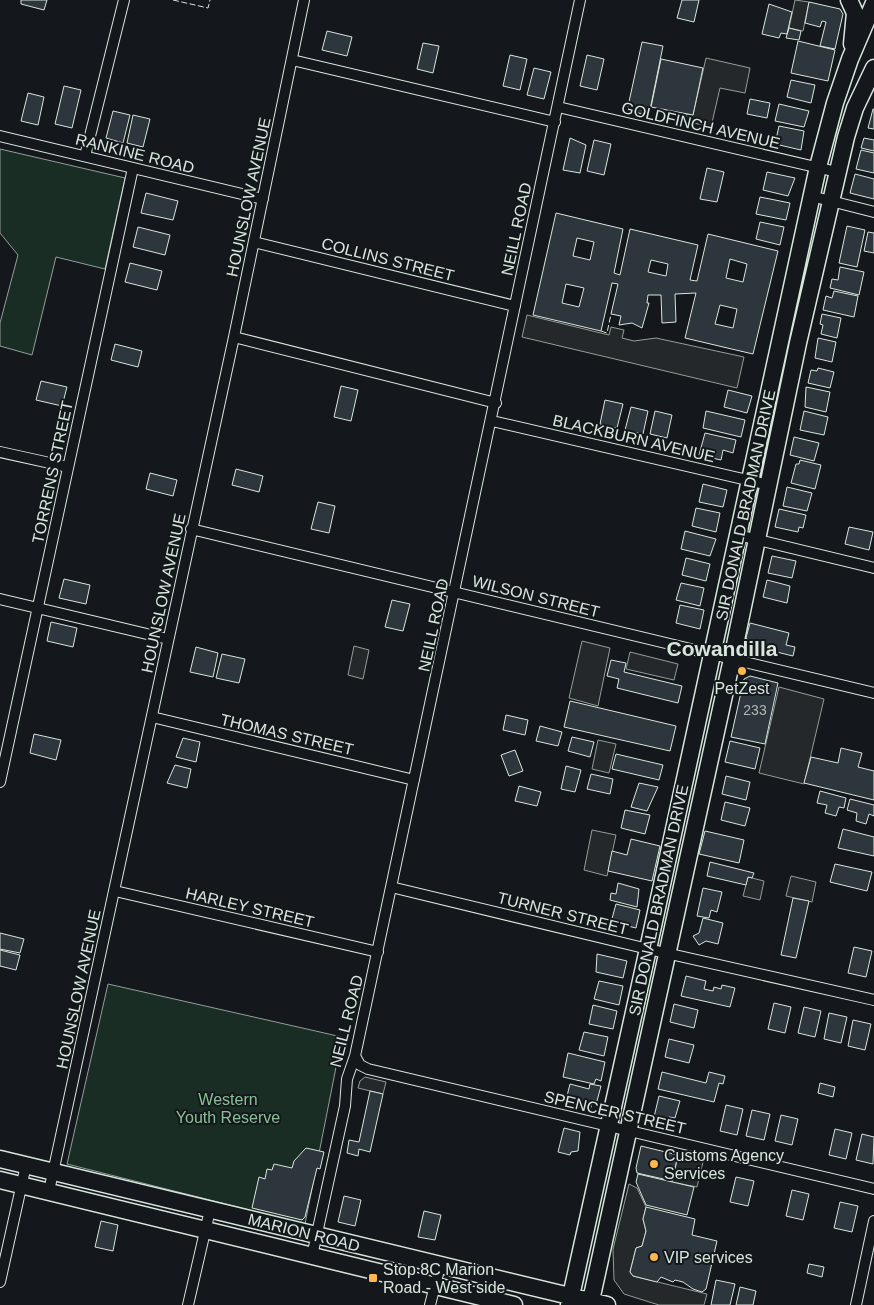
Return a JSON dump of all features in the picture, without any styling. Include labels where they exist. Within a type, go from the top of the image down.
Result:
[{"type":"main road","points":[[849,0],[855,13],[850,59]]},
{"type":"main road","name":"SIR DONALD BRADMAN DRIVE","points":[[570,1301],[751,480],[811,196],[832,112],[850,59],[874,3]]},
{"type":"main road","name":"SIR DONALD BRADMAN DRIVE","points":[[590,1303],[668,954],[830,201],[856,108],[874,68]]},
{"type":"main road","name":"MARION ROAD","points":[[0,1159],[317,1235],[570,1301],[607,1305]]},
{"type":"main road","name":"MARION ROAD","points":[[0,1180],[206,1228],[514,1305]]},
{"type":"main road","points":[[604,1242],[602,1277],[606,1292],[619,1305]]},
{"type":"street","points":[[85,156],[124,0]]},
{"type":"street","name":"HOUNSLOW AVENUE","points":[[49,1191],[234,337],[304,0]]},
{"type":"street","name":"NEILL ROAD","points":[[312,1256],[345,1106],[347,1079],[355,1056],[378,952],[580,0]]},
{"type":"street","points":[[292,60],[555,122]]},
{"type":"street","name":"GOLDFINCH AVENUE","points":[[558,107],[837,172]]},
{"type":"street","name":"RANKINE ROAD","points":[[0,136],[263,199]]},
{"type":"street","name":"TORRENS STREET","points":[[0,782],[133,168]]},
{"type":"street","points":[[811,196],[874,212]]},
{"type":"street","name":"COLLINS STREET","points":[[254,242],[515,306]]},
{"type":"street","points":[[234,337],[496,403]]},
{"type":"street","name":"BLACKBURN AVENUE","points":[[492,421],[769,485]]},
{"type":"street","points":[[0,452],[68,467]]},
{"type":"street","name":"WILSON STREET","points":[[191,529],[874,693]]},
{"type":"street","points":[[738,535],[874,568]]},
{"type":"street","points":[[0,599],[168,639]]},
{"type":"street","name":"THOMAS STREET","points":[[152,717],[414,780]]},
{"type":"street","name":"TURNER STREET","points":[[391,887],[668,954],[874,1000]]},
{"type":"street","name":"HARLEY STREET","points":[[115,891],[378,952]]},
{"type":"street","name":"SPENCER STREET","points":[[355,1056],[360,1065],[368,1069],[874,1189]]},
{"type":"street","points":[[0,1282],[26,1165]]},
{"type":"street","points":[[188,1305],[210,1210]]},
{"type":"street","points":[[856,1305],[874,1221]]},
{"type":"street","points":[[430,1305],[440,1266]]},
{"type":"green space","points":[[0,149],[125,178],[105,269],[56,257],[32,355],[0,346],[0,323],[18,255],[0,233]]},
{"type":"green space","name":"Western Youth Reserve","points":[[108,984],[342,1037],[305,1224],[67,1164]]},
{"type":"shaded area","points":[[795,0],[809,2],[803,31],[789,28]]},
{"type":"shaded area","points":[[706,58],[750,68],[745,93],[720,88],[711,127],[685,121],[686,114],[693,115]]},
{"type":"shaded area","points":[[527,315],[609,335],[611,327],[624,330],[622,338],[634,341],[656,338],[744,357],[737,388],[522,337]]},
{"type":"shaded area","points":[[582,641],[610,648],[598,706],[569,698]]},
{"type":"shaded area","points":[[354,646],[369,650],[363,679],[348,675]]},
{"type":"shaded area","points":[[630,652],[678,664],[674,680],[626,669]]},
{"type":"shaded area","points":[[779,687],[824,699],[804,784],[759,773]]},
{"type":"shaded area","points":[[598,740],[616,744],[609,773],[592,769]]},
{"type":"shaded area","points":[[592,830],[616,835],[607,876],[584,870]]},
{"type":"shaded area","points":[[791,876],[816,882],[812,902],[786,896]]},
{"type":"shaded area","points":[[748,877],[764,881],[760,900],[743,896]]},
{"type":"shaded area","points":[[365,1077],[386,1082],[383,1094],[358,1088],[360,1081]]},
{"type":"shaded area","points":[[679,1152],[704,1158],[697,1187],[672,1182]]},
{"type":"shaded area","points":[[629,1184],[637,1188],[646,1207],[643,1219],[646,1231],[642,1246],[636,1248],[630,1272],[633,1276],[707,1294],[704,1305],[659,1305],[624,1294],[614,1280],[613,1249]]},
{"type":"building","points":[[21,0],[47,0],[44,10],[21,4]]},
{"type":"building","points":[[682,0],[699,0],[694,22],[677,18]]},
{"type":"building","points":[[809,2],[840,9],[843,14],[835,49],[820,46],[826,22],[822,21],[820,27],[805,23]]},
{"type":"building","points":[[769,4],[792,12],[787,34],[781,33],[779,38],[762,34]]},
{"type":"building","points":[[789,28],[801,31],[799,40],[786,38]]},
{"type":"building","points":[[327,31],[352,37],[347,56],[322,50]]},
{"type":"building","points":[[798,41],[835,50],[828,81],[791,73]]},
{"type":"building","points":[[642,42],[663,46],[649,115],[627,111]]},
{"type":"building","points":[[423,43],[439,46],[433,73],[417,69]]},
{"type":"building","points":[[510,55],[527,59],[520,90],[503,86]]},
{"type":"building","points":[[587,55],[604,59],[597,90],[580,86]]},
{"type":"building","points":[[661,59],[703,68],[693,115],[651,107]]},
{"type":"building","points":[[534,68],[551,72],[544,99],[527,95]]},
{"type":"building","points":[[791,80],[815,85],[811,103],[787,97]]},
{"type":"building","points":[[64,86],[81,90],[72,128],[55,124]]},
{"type":"building","points":[[28,93],[44,97],[38,125],[21,121]]},
{"type":"building","points":[[750,99],[770,103],[767,118],[747,114]]},
{"type":"building","points":[[779,104],[809,111],[804,127],[775,121]]},
{"type":"building","points":[[874,109],[874,129],[868,128]]},
{"type":"building","points":[[113,111],[130,115],[123,143],[106,138]]},
{"type":"building","points":[[133,115],[150,119],[143,147],[127,143]]},
{"type":"building","points":[[779,126],[804,131],[801,150],[775,144]]},
{"type":"building","points":[[570,138],[586,145],[580,173],[563,170]]},
{"type":"building","points":[[864,138],[874,140],[874,151],[861,148]]},
{"type":"building","points":[[594,140],[611,144],[604,175],[587,171]]},
{"type":"building","points":[[861,150],[874,153],[874,173],[856,169]]},
{"type":"building","points":[[707,168],[724,172],[717,202],[700,199]]},
{"type":"building","points":[[767,172],[795,178],[788,196],[763,190]]},
{"type":"building","points":[[855,174],[874,179],[874,199],[850,193]]},
{"type":"building","points":[[146,193],[178,201],[173,220],[141,213]]},
{"type":"building","points":[[760,197],[790,203],[786,220],[756,214]]},
{"type":"building","points":[[556,213],[623,229],[614,273],[620,275],[630,229],[698,245],[690,280],[697,281],[708,234],[778,251],[753,354],[685,338],[696,293],[675,294],[676,322],[662,323],[661,295],[648,295],[647,303],[649,303],[642,328],[632,323],[619,325],[621,316],[611,314],[618,284],[612,283],[601,331],[533,315]],"holes":[[[577,238],[594,242],[590,260],[573,256]],[[730,259],[747,264],[743,282],[726,278]],[[651,260],[668,264],[666,276],[648,272]],[[566,284],[584,288],[579,307],[562,303]],[[720,305],[737,309],[733,328],[715,324]]]},
{"type":"building","points":[[760,222],[784,227],[780,245],[756,239]]},
{"type":"building","points":[[847,226],[865,230],[857,267],[839,263]]},
{"type":"building","points":[[138,227],[170,235],[165,255],[133,247]]},
{"type":"building","points":[[868,232],[874,233],[874,253],[864,251]]},
{"type":"building","points":[[130,263],[162,271],[157,290],[125,282]]},
{"type":"building","points":[[840,267],[864,272],[859,295],[830,288],[832,279],[838,280]]},
{"type":"building","points":[[834,291],[858,296],[854,317],[823,310],[826,296],[832,298]]},
{"type":"building","points":[[822,314],[841,318],[837,338],[821,334],[823,325],[820,324]]},
{"type":"building","points":[[818,338],[836,342],[832,362],[815,358]]},
{"type":"building","points":[[115,344],[142,351],[138,367],[111,360]]},
{"type":"building","points":[[818,368],[834,372],[830,388],[808,383],[811,370],[817,371]]},
{"type":"building","points":[[41,381],[67,387],[62,406],[36,400]]},
{"type":"building","points":[[341,386],[358,390],[351,421],[334,417]]},
{"type":"building","points":[[806,387],[830,392],[826,412],[805,407]]},
{"type":"building","points":[[728,390],[752,396],[747,413],[724,407]]},
{"type":"building","points":[[605,400],[623,404],[617,428],[600,424]]},
{"type":"building","points":[[631,407],[648,411],[643,434],[625,430]]},
{"type":"building","points":[[655,411],[672,415],[667,438],[650,434]]},
{"type":"building","points":[[706,411],[745,420],[741,437],[703,428]]},
{"type":"building","points":[[804,411],[828,417],[824,435],[800,430]]},
{"type":"building","points":[[705,433],[736,440],[733,453],[723,450],[721,460],[699,455]]},
{"type":"building","points":[[794,437],[819,443],[814,461],[790,455]]},
{"type":"building","points":[[800,460],[821,465],[815,489],[791,483],[796,464],[799,464]]},
{"type":"building","points":[[236,469],[263,476],[259,492],[232,485]]},
{"type":"building","points":[[150,473],[177,480],[173,496],[146,489]]},
{"type":"building","points":[[703,484],[727,490],[723,507],[699,502]]},
{"type":"building","points":[[787,487],[812,493],[807,511],[783,506]]},
{"type":"building","points":[[318,502],[335,506],[329,533],[311,529]]},
{"type":"building","points":[[696,508],[720,513],[716,532],[692,526]]},
{"type":"building","points":[[779,509],[806,515],[803,528],[799,527],[798,532],[775,527]]},
{"type":"building","points":[[849,527],[873,532],[869,550],[845,544]]},
{"type":"building","points":[[685,531],[716,539],[710,556],[681,549]]},
{"type":"building","points":[[772,556],[796,561],[792,578],[768,573]]},
{"type":"building","points":[[686,558],[710,564],[706,581],[682,575]]},
{"type":"building","points":[[64,579],[90,585],[86,604],[59,598]]},
{"type":"building","points":[[767,580],[790,586],[787,603],[763,597]]},
{"type":"building","points":[[681,583],[704,588],[700,606],[676,600]]},
{"type":"building","points":[[392,600],[410,604],[403,631],[385,627]]},
{"type":"building","points":[[680,605],[704,610],[700,629],[676,623]]},
{"type":"building","points":[[51,622],[77,628],[73,647],[47,641]]},
{"type":"building","points":[[750,623],[789,633],[786,645],[795,647],[793,656],[752,646],[746,638]]},
{"type":"building","points":[[196,647],[218,653],[213,677],[190,672]]},
{"type":"building","points":[[222,654],[245,659],[239,683],[216,678]]},
{"type":"building","points":[[611,660],[626,663],[624,672],[682,686],[678,703],[617,688],[619,679],[607,676]]},
{"type":"building","points":[[750,676],[778,683],[765,744],[731,737],[744,679]]},
{"type":"building","points":[[570,701],[676,726],[670,751],[564,727]]},
{"type":"building","points":[[506,715],[528,720],[525,735],[503,730]]},
{"type":"building","points":[[540,726],[562,732],[558,746],[536,741]]},
{"type":"building","points":[[34,734],[61,740],[56,760],[30,753]]},
{"type":"building","points":[[572,737],[594,742],[590,757],[568,751]]},
{"type":"building","points":[[183,738],[200,742],[196,762],[176,757]]},
{"type":"building","points":[[730,741],[760,748],[755,769],[725,762]]},
{"type":"building","points":[[841,748],[862,753],[858,767],[874,771],[874,800],[804,783],[811,757],[838,763]]},
{"type":"building","points":[[515,750],[523,771],[509,776],[501,755]]},
{"type":"building","points":[[616,754],[663,765],[659,780],[612,769]]},
{"type":"building","points":[[175,765],[191,769],[187,788],[167,783]]},
{"type":"building","points":[[566,766],[581,770],[575,792],[561,789]]},
{"type":"building","points":[[591,774],[613,779],[610,794],[587,789]]},
{"type":"building","points":[[726,776],[750,782],[746,800],[722,794]]},
{"type":"building","points":[[639,783],[658,787],[647,811],[631,807]]},
{"type":"building","points":[[519,786],[541,792],[537,806],[515,801]]},
{"type":"building","points":[[820,791],[846,798],[844,808],[839,807],[836,816],[825,813],[827,805],[817,803]]},
{"type":"building","points":[[850,799],[874,805],[874,816],[869,814],[866,824],[856,821],[857,813],[847,810]]},
{"type":"building","points":[[725,802],[750,808],[745,826],[721,820]]},
{"type":"building","points":[[625,810],[650,815],[645,834],[621,828]]},
{"type":"building","points":[[843,829],[874,837],[874,856],[838,848]]},
{"type":"building","points":[[705,831],[744,840],[739,863],[699,854]]},
{"type":"building","points":[[631,839],[660,846],[652,881],[608,871],[612,851],[627,855]]},
{"type":"building","points":[[710,862],[754,873],[752,878],[748,877],[746,885],[707,876]]},
{"type":"building","points":[[835,864],[872,872],[867,891],[830,882]]},
{"type":"building","points":[[618,883],[639,889],[637,907],[610,900],[611,893],[616,894]]},
{"type":"building","points":[[703,888],[722,892],[717,912],[711,910],[709,918],[697,916]]},
{"type":"building","points":[[793,898],[809,901],[796,958],[781,955]]},
{"type":"building","points":[[616,904],[640,910],[636,928],[611,922]]},
{"type":"building","points":[[703,918],[723,923],[718,944],[706,941],[699,945],[693,936],[699,933]]},
{"type":"building","points":[[0,933],[24,939],[20,953],[0,949]]},
{"type":"building","points":[[854,947],[872,951],[866,977],[848,973]]},
{"type":"building","points":[[0,950],[20,955],[16,970],[0,966]]},
{"type":"building","points":[[597,954],[627,961],[623,978],[596,972]]},
{"type":"building","points":[[686,976],[706,981],[704,989],[713,991],[714,987],[721,989],[722,985],[735,988],[730,1007],[681,996]]},
{"type":"building","points":[[599,981],[623,986],[619,1005],[594,999]]},
{"type":"building","points":[[774,1003],[791,1007],[785,1033],[768,1029]]},
{"type":"building","points":[[674,1004],[698,1010],[694,1028],[670,1022]]},
{"type":"building","points":[[593,1005],[617,1011],[613,1029],[589,1024]]},
{"type":"building","points":[[804,1007],[821,1011],[815,1037],[798,1033]]},
{"type":"building","points":[[829,1013],[847,1017],[841,1043],[824,1039]]},
{"type":"building","points":[[853,1020],[871,1024],[865,1050],[848,1046]]},
{"type":"building","points":[[584,1032],[608,1037],[604,1056],[579,1050]]},
{"type":"building","points":[[669,1039],[694,1045],[689,1063],[665,1057]]},
{"type":"building","points":[[568,1053],[605,1062],[601,1081],[596,1079],[594,1084],[563,1077]]},
{"type":"building","points":[[662,1072],[706,1083],[709,1072],[725,1076],[723,1084],[719,1083],[714,1102],[658,1089]]},
{"type":"building","points":[[820,1083],[835,1087],[833,1097],[818,1093]]},
{"type":"building","points":[[570,1084],[589,1089],[590,1084],[601,1086],[597,1101],[593,1100],[590,1110],[565,1104]]},
{"type":"building","points":[[370,1091],[383,1094],[370,1152],[359,1149],[358,1156],[347,1153],[349,1140],[359,1142]]},
{"type":"building","points":[[659,1096],[680,1101],[675,1118],[669,1117],[669,1120],[654,1117]]},
{"type":"building","points":[[726,1105],[743,1109],[737,1135],[720,1131]]},
{"type":"building","points":[[752,1110],[770,1114],[764,1140],[746,1136]]},
{"type":"building","points":[[781,1115],[798,1119],[792,1145],[775,1141]]},
{"type":"building","points":[[564,1128],[580,1132],[578,1151],[571,1152],[570,1155],[558,1152]]},
{"type":"building","points":[[835,1129],[852,1133],[846,1159],[829,1155]]},
{"type":"building","points":[[862,1134],[874,1137],[873,1164],[856,1160]]},
{"type":"building","points":[[641,1146],[678,1155],[672,1181],[637,1173],[636,1168]]},
{"type":"building","points":[[306,1148],[324,1152],[320,1169],[317,1168],[305,1217],[302,1220],[252,1208],[259,1177],[265,1179],[267,1169],[272,1170],[274,1164],[292,1168],[294,1161]]},
{"type":"building","points":[[638,1174],[694,1187],[687,1215],[646,1205],[636,1182]]},
{"type":"building","points":[[736,1177],[754,1181],[748,1206],[730,1202]]},
{"type":"building","points":[[792,1190],[809,1194],[803,1220],[786,1216]]},
{"type":"building","points":[[344,1196],[361,1200],[355,1226],[338,1222]]},
{"type":"building","points":[[840,1202],[858,1206],[852,1232],[834,1228]]},
{"type":"building","points":[[646,1207],[695,1219],[692,1235],[717,1241],[706,1289],[702,1292],[693,1289],[683,1282],[675,1280],[673,1282],[661,1277],[657,1282],[633,1276],[630,1272],[636,1248],[642,1246],[646,1231],[643,1219]]},
{"type":"building","points":[[424,1211],[441,1215],[435,1240],[418,1237]]},
{"type":"building","points":[[101,1221],[118,1225],[113,1251],[95,1247]]},
{"type":"building","points":[[809,1264],[824,1267],[822,1277],[807,1273]]},
{"type":"building","points":[[716,1280],[735,1284],[730,1305],[711,1305]]},
{"type":"building","points":[[740,1287],[756,1291],[753,1305],[736,1305]]},
{"type":"fence","points":[[173,0],[208,8],[210,0]]},
{"type":"fence","points":[[601,331],[607,333],[611,314]]},
{"type":"place","name":"PetZest","points":[[742,671]]},
{"type":"place","name":"Customs Agency Services","points":[[654,1164]]},
{"type":"place","name":"VIP services","points":[[654,1257]]},
{"type":"place","name":"Stop 8C Marion Road - West side","points":[[373,1278]]},
{"type":"district","name":"Cowandilla","points":[[722,649]]}]
